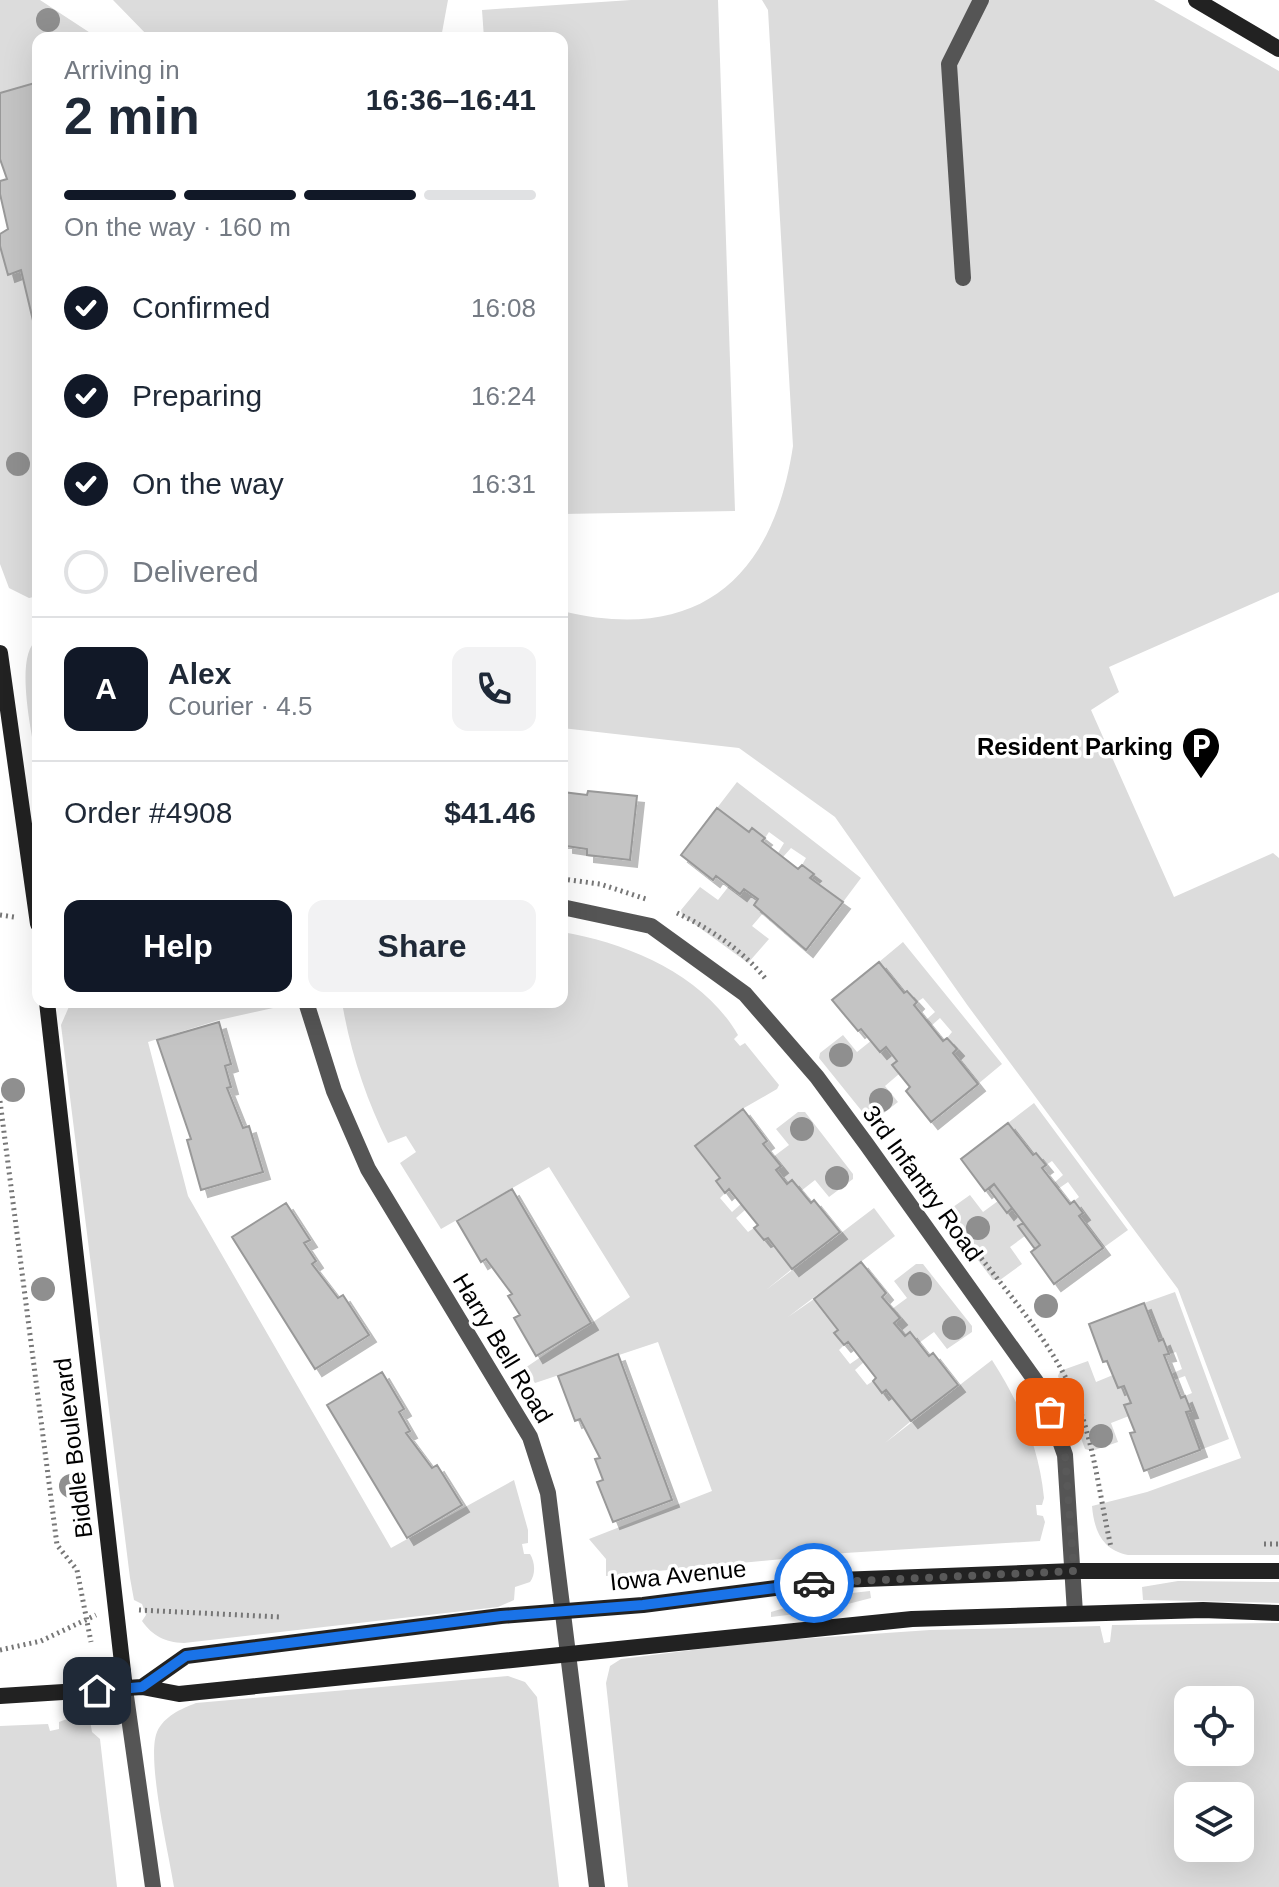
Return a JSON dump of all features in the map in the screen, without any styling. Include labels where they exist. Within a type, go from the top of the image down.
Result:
[{"type":"street","points":[[963,278],[949,64],[981,0]]},
{"type":"street","points":[[1196,0],[1279,49]]},
{"type":"street","points":[[0,653],[32,881]]},
{"type":"street","name":"3rd Infantry Road","points":[[568,908],[651,926],[745,994],[817,1077],[1042,1390],[1065,1455],[1075,1613]]},
{"type":"street","name":"Biddle Boulevard","points":[[48,1008],[133,1688],[153,1887]]},
{"type":"street","name":"Harry Bell Road","points":[[308,1008],[334,1091],[368,1169],[530,1437],[548,1493],[597,1887]]},
{"type":"street","name":"Iowa Avenue","points":[[133,1688],[186,1656],[838,1580],[1074,1571],[1279,1571]]},
{"type":"street","points":[[0,1696],[133,1688],[179,1694],[912,1619],[1203,1610],[1279,1613]]},
{"type":"path","points":[[0,1101],[57,1545],[77,1570],[91,1642]]},
{"type":"path","points":[[136,1611],[160,1609],[262,1619],[293,1616]]},
{"type":"path","points":[[0,1650],[41,1641],[97,1615]]},
{"type":"shaded area","points":[[0,0],[40,0],[89,32],[32,32],[32,84],[0,93]]},
{"type":"shaded area","points":[[113,0],[448,0],[442,32],[144,32]]},
{"type":"shaded area","points":[[631,0],[718,0],[735,511],[568,514],[568,32],[484,32],[482,10]]},
{"type":"shaded area","points":[[762,0],[1154,0],[1279,71],[1279,592],[1109,667],[1119,692],[1091,710],[1174,897],[1273,853],[1279,858],[1279,1555],[1128,1555],[1112,1549],[1101,1538],[1092,1506],[1147,1492],[1241,1458],[1178,1289],[968,1006],[835,817],[739,748],[568,729],[568,612],[610,619],[653,618],[690,608],[721,591],[747,565],[768,533],[783,493],[793,446],[768,10]]},
{"type":"shaded area","points":[[0,246],[8,274],[21,270],[32,316],[32,597],[9,588],[0,564]]},
{"type":"shaded area","points":[[32,646],[32,738],[26,680]]},
{"type":"shaded area","points":[[737,782],[861,878],[843,902],[810,878],[814,874],[802,865],[806,858],[791,848],[783,857],[778,853],[784,843],[769,832],[765,838],[752,828],[749,832],[717,808]]},
{"type":"shaded area","points":[[729,886],[740,894],[744,889],[758,899],[764,912],[752,926],[769,939],[748,963],[682,915],[681,910],[700,887],[718,900]]},
{"type":"shaded area","points":[[568,933],[637,953],[684,979],[723,1014],[738,1035],[734,1039],[740,1046],[745,1043],[779,1085],[695,1146],[720,1178],[716,1181],[725,1193],[720,1198],[732,1212],[741,1204],[745,1210],[736,1218],[748,1232],[754,1228],[764,1240],[768,1238],[792,1269],[766,1290],[874,1208],[895,1236],[788,1317],[814,1299],[838,1330],[844,1345],[839,1350],[850,1364],[860,1357],[864,1362],[855,1370],[867,1385],[873,1381],[882,1392],[886,1390],[911,1421],[885,1443],[992,1360],[1019,1409],[1038,1461],[1044,1498],[1042,1505],[1036,1505],[1037,1515],[1043,1516],[1045,1522],[1040,1541],[845,1553],[606,1576],[606,1559],[589,1539],[712,1491],[658,1342],[535,1383],[525,1368],[630,1297],[549,1167],[441,1229],[400,1163],[416,1152],[406,1136],[388,1143],[380,1126],[354,1057],[343,1008],[568,1008]]},
{"type":"shaded area","points":[[903,942],[1002,1064],[978,1084],[953,1053],[956,1049],[947,1038],[952,1032],[940,1018],[931,1026],[926,1020],[935,1012],[923,998],[917,1002],[908,991],[904,993],[879,962]]},
{"type":"shaded area","points":[[68,1008],[273,1008],[219,1020],[148,1042],[188,1196],[391,1548],[514,1480],[528,1530],[528,1543],[522,1544],[524,1554],[530,1554],[534,1568],[530,1582],[515,1587],[514,1600],[498,1607],[184,1643],[160,1637],[142,1621],[146,1615],[142,1604],[134,1600],[130,1578],[61,1025]]},
{"type":"shaded area","points":[[843,1035],[857,1052],[872,1040],[880,1051],[886,1047],[897,1061],[892,1065],[899,1074],[885,1086],[898,1102],[876,1119],[869,1120],[819,1058],[820,1053]]},
{"type":"shaded area","points":[[1034,1103],[1128,1230],[1103,1248],[1079,1216],[1083,1213],[1074,1201],[1079,1197],[1068,1182],[1058,1189],[1054,1183],[1063,1175],[1052,1161],[1046,1165],[1037,1153],[1033,1155],[1008,1123]]},
{"type":"shaded area","points":[[798,1112],[805,1112],[853,1174],[853,1179],[829,1197],[815,1180],[801,1191],[792,1180],[787,1184],[776,1170],[781,1166],[773,1157],[789,1145],[776,1129]]},
{"type":"shaded area","points":[[970,1195],[983,1212],[998,1201],[1007,1212],[1012,1208],[1023,1223],[1018,1227],[1025,1236],[1010,1247],[1022,1264],[1000,1280],[993,1280],[947,1219],[946,1212]]},
{"type":"shaded area","points":[[916,1264],[923,1264],[972,1326],[972,1332],[947,1349],[934,1332],[919,1343],[911,1333],[905,1336],[894,1323],[892,1309],[907,1298],[894,1281]]},
{"type":"shaded area","points":[[1175,1292],[1229,1439],[1200,1450],[1186,1412],[1191,1410],[1185,1396],[1192,1393],[1185,1376],[1174,1380],[1171,1374],[1182,1369],[1176,1352],[1169,1354],[1163,1340],[1159,1341],[1144,1303]]},
{"type":"shaded area","points":[[1088,1361],[1096,1382],[1113,1375],[1118,1388],[1124,1386],[1131,1403],[1124,1405],[1129,1416],[1111,1423],[1118,1442],[1092,1451],[1085,1449],[1058,1376],[1060,1371]]},
{"type":"shaded area","points":[[1178,1581],[1279,1582],[1279,1603],[1143,1600],[1142,1587]]},
{"type":"shaded area","points":[[870,1591],[871,1598],[821,1611],[771,1617],[771,1612],[825,1596]]},
{"type":"shaded area","points":[[1279,1623],[1279,1887],[628,1887],[606,1683],[610,1666],[621,1659],[756,1642],[930,1630],[1100,1626],[1104,1643],[1110,1642],[1112,1625]]},
{"type":"shaded area","points":[[508,1676],[525,1682],[537,1697],[559,1887],[174,1887],[160,1807],[154,1745],[157,1732],[174,1714],[196,1703]]},
{"type":"shaded area","points":[[67,1719],[90,1720],[92,1732],[100,1739],[117,1887],[0,1887],[0,1726],[48,1724],[50,1731],[59,1729],[59,1722]]},
{"type":"building","points":[[32,84],[32,316],[21,270],[8,275],[0,246],[0,234],[8,229],[0,194],[0,181],[7,179],[0,159],[0,93]]},
{"type":"building","points":[[588,791],[637,796],[630,860],[587,855],[587,849],[568,846],[568,793],[587,795]]},
{"type":"building","points":[[717,808],[749,832],[752,828],[765,838],[762,841],[798,869],[802,865],[814,874],[810,878],[843,902],[806,950],[754,905],[758,899],[744,889],[740,894],[716,876],[713,880],[681,855]]},
{"type":"building","points":[[879,962],[904,993],[907,991],[917,1002],[914,1005],[943,1041],[947,1038],[957,1049],[953,1053],[978,1084],[931,1122],[906,1091],[910,1087],[892,1065],[897,1061],[886,1047],[880,1052],[832,1000]]},
{"type":"building","points":[[219,1022],[231,1064],[225,1066],[231,1087],[227,1088],[243,1128],[249,1126],[263,1172],[201,1190],[187,1140],[191,1139],[157,1040]]},
{"type":"building","points":[[743,1109],[767,1141],[763,1144],[781,1166],[776,1170],[787,1184],[792,1180],[811,1203],[814,1200],[840,1232],[792,1269],[768,1238],[764,1240],[754,1228],[758,1225],[729,1189],[725,1193],[716,1181],[720,1178],[695,1146]]},
{"type":"building","points":[[1008,1123],[1033,1155],[1036,1153],[1046,1165],[1042,1168],[1070,1204],[1074,1201],[1083,1213],[1079,1216],[1103,1248],[1054,1284],[1031,1252],[1040,1245],[994,1184],[985,1191],[961,1159]]},
{"type":"building","points":[[994,1184],[1012,1208],[1007,1213],[989,1189]]},
{"type":"building","points":[[512,1189],[591,1323],[536,1356],[514,1318],[520,1315],[508,1296],[512,1294],[486,1259],[481,1262],[457,1221]]},
{"type":"building","points":[[286,1203],[310,1240],[304,1243],[316,1261],[312,1264],[338,1298],[343,1295],[369,1335],[315,1369],[232,1237]]},
{"type":"building","points":[[1023,1223],[1040,1245],[1035,1249],[1018,1226]]},
{"type":"building","points":[[861,1262],[886,1293],[882,1297],[900,1318],[894,1323],[905,1336],[910,1332],[929,1356],[933,1353],[958,1385],[911,1421],[886,1390],[882,1393],[873,1381],[876,1378],[848,1342],[844,1345],[834,1333],[838,1330],[814,1299]]},
{"type":"building","points":[[1144,1303],[1159,1341],[1163,1339],[1169,1354],[1164,1355],[1181,1398],[1185,1396],[1191,1411],[1186,1412],[1200,1450],[1144,1471],[1130,1433],[1135,1432],[1124,1405],[1131,1403],[1124,1386],[1118,1388],[1107,1361],[1103,1362],[1089,1324]]},
{"type":"building","points":[[618,1354],[672,1500],[613,1522],[597,1482],[603,1480],[595,1459],[600,1458],[580,1419],[575,1421],[558,1376]]},
{"type":"building","points":[[382,1372],[404,1409],[399,1412],[410,1431],[406,1433],[432,1468],[437,1465],[462,1505],[407,1538],[327,1405]]},
{"type":"way so far","points":[[814,1583],[1074,1571],[1065,1455],[1050,1412]]},
{"type":"place","name":"Resident Parking","points":[[1201,780]]},
{"type":"route","points":[[97,1691],[142,1687],[186,1656],[501,1616],[643,1605],[814,1583]]}]
